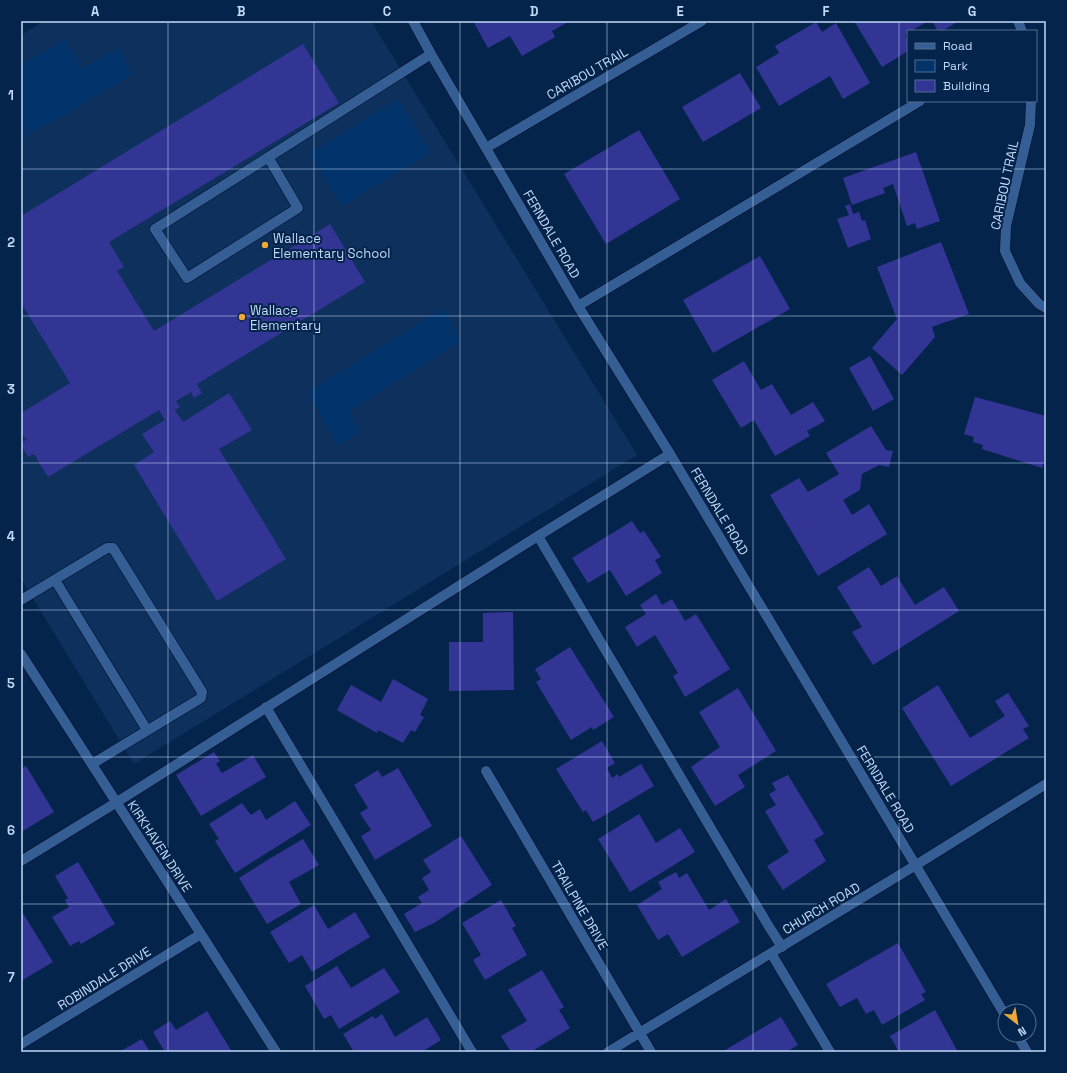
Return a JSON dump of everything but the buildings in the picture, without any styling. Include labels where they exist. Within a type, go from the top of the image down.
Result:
[{"type":"street","name":"FERNDALE ROAD","points":[[413,21],[578,306],[670,454],[998,1003]]},
{"type":"street","name":"CARIBOU TRAIL","points":[[486,148],[702,21]]},
{"type":"street","points":[[268,157],[298,208],[187,278],[155,229],[268,157],[431,54]]},
{"type":"street","points":[[578,306],[918,102]]},
{"type":"street","name":"CARIBOU TRAIL","points":[[1031,102],[1028,132],[1006,226],[1005,251],[1020,283],[1039,304],[1046,308]]},
{"type":"street","points":[[21,861],[670,454]]},
{"type":"street","points":[[538,536],[782,947]]},
{"type":"street","points":[[21,600],[107,548],[113,548],[202,692],[201,698],[92,764]]},
{"type":"street","points":[[55,580],[147,730]]},
{"type":"street","name":"KIRKHAVEN DRIVE","points":[[21,654],[276,1052]]},
{"type":"street","points":[[266,707],[472,1052]]},
{"type":"street","name":"TRAILPINE DRIVE","points":[[486,772],[651,1052]]},
{"type":"street","name":"CHURCH ROAD","points":[[608,1052],[771,954],[1046,784]]},
{"type":"street","name":"ROBINDALE DRIVE","points":[[21,1044],[201,934]]},
{"type":"street","points":[[771,954],[830,1052]]},
{"type":"street","points":[[1022,1043],[1027,1052]]},
{"type":"shaded area","name":"Wallace Elementary School","points":[[44,21],[371,21],[637,455],[134,764],[21,579],[21,35]]},
{"type":"green space","points":[[65,40],[82,68],[118,48],[133,74],[67,114],[21,138],[21,64]]},
{"type":"green space","points":[[398,99],[431,152],[342,206],[309,154]]},
{"type":"green space","points":[[444,308],[461,341],[349,411],[360,432],[338,446],[307,392]]},
{"type":"place","name":"Wallace Elementary School","points":[[265,245]]},
{"type":"place","name":"Wallace Elementary","points":[[242,317]]}]
